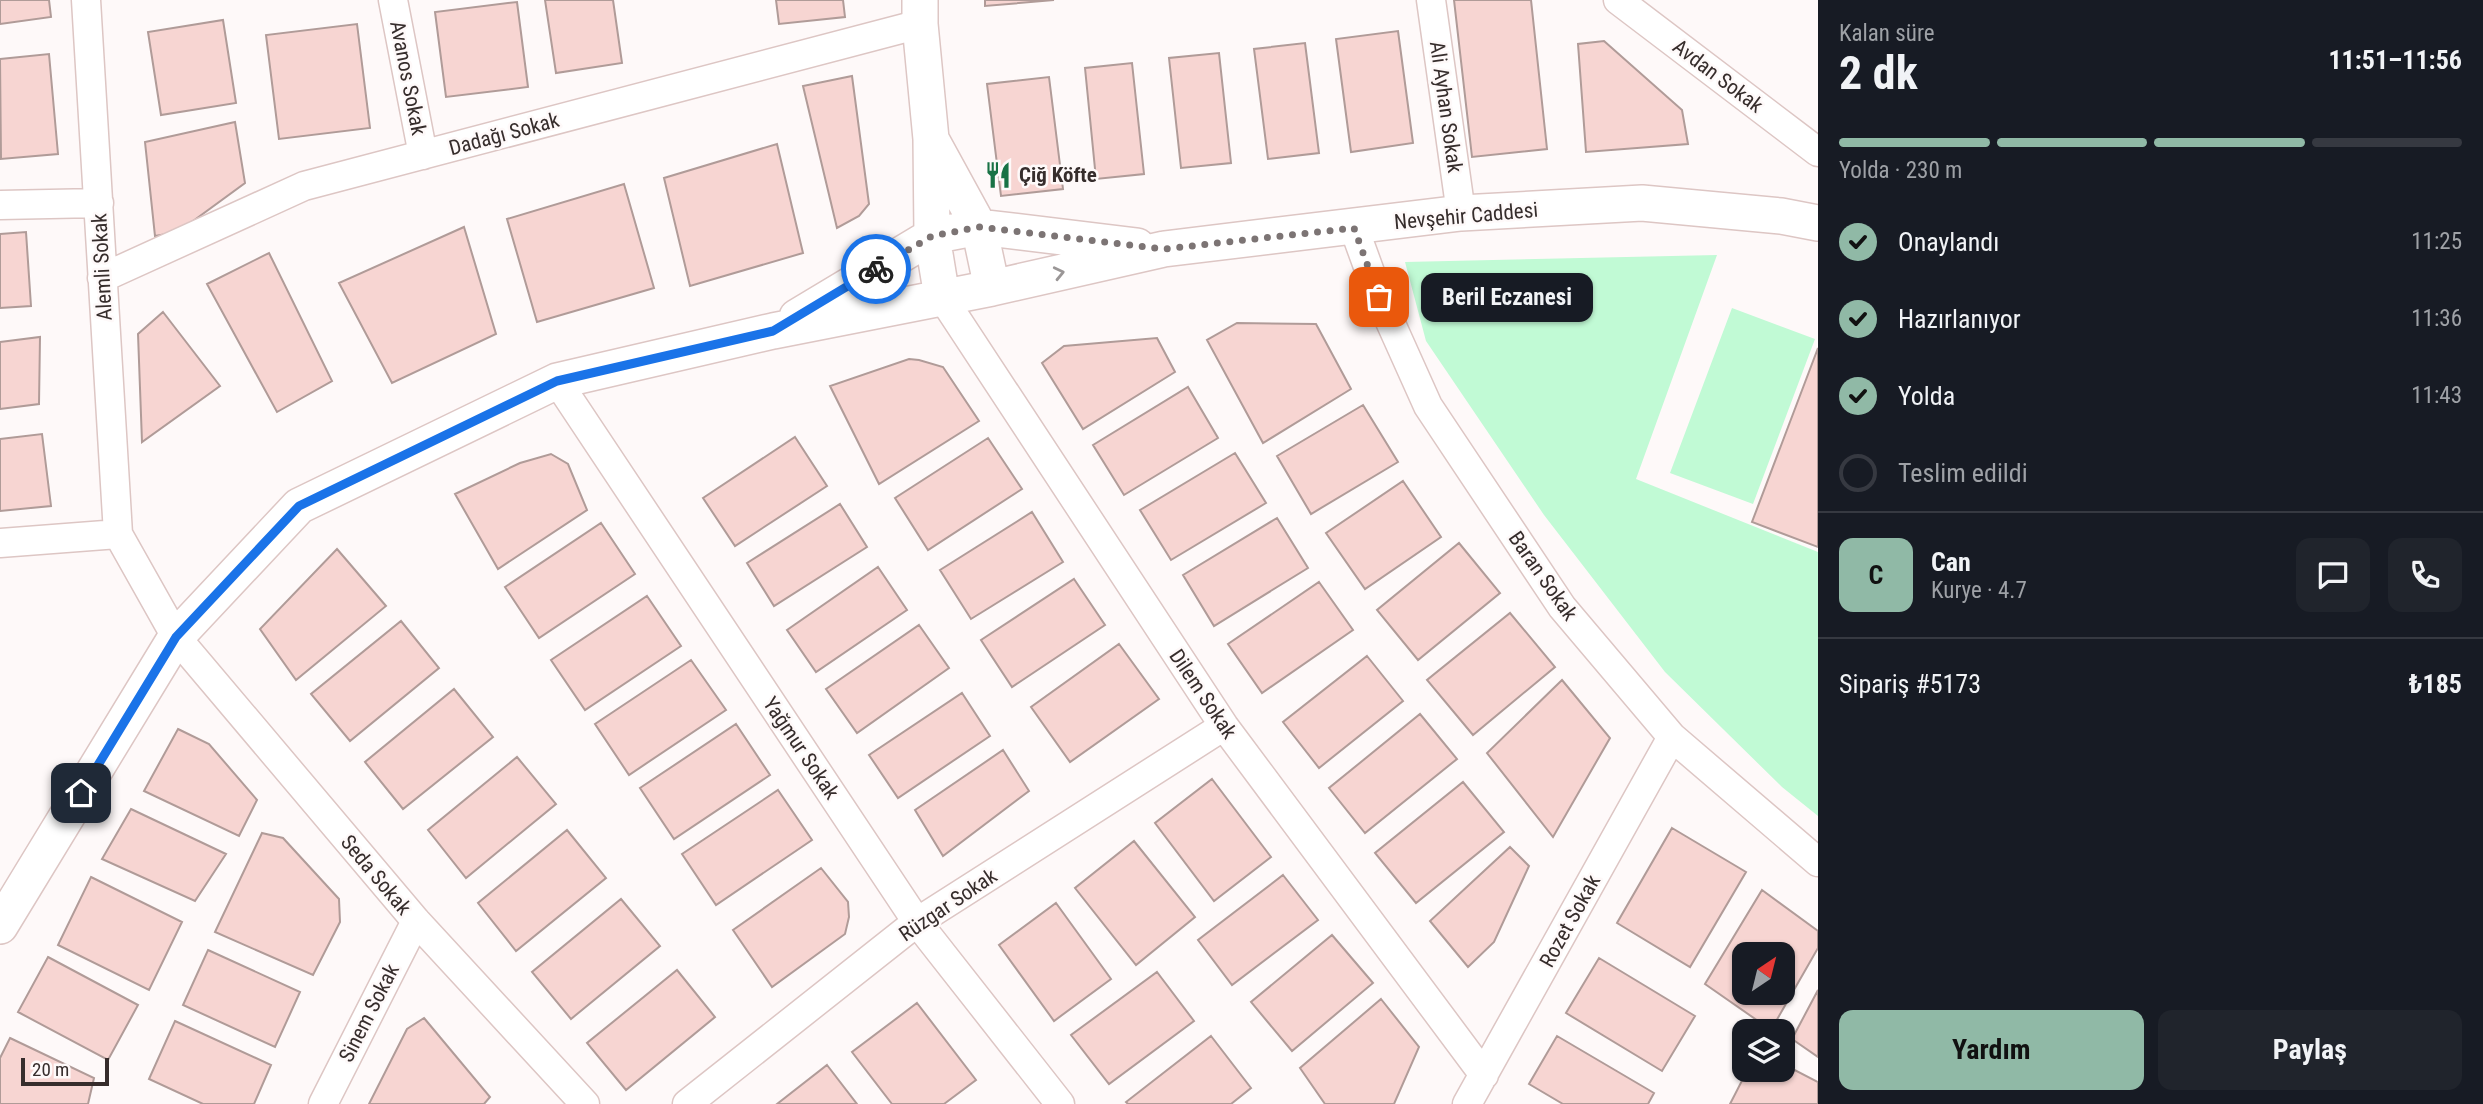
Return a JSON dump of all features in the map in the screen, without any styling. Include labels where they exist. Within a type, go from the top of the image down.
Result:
[{"type":"main road","points":[[0,926],[176,637],[299,506],[557,381],[773,331],[942,297],[932,236],[931,139],[920,12]]},
{"type":"main road","points":[[931,139],[979,227],[992,288]]},
{"type":"main road","name":"Nevşehir Caddesi","points":[[942,297],[1164,249],[1461,213],[1643,203],[1818,222]]},
{"type":"main road","points":[[773,331],[932,236],[979,227],[1164,249]]},
{"type":"street","name":"Alemli Sokak","points":[[86,0],[118,534]]},
{"type":"street","name":"Avanos Sokak","points":[[393,0],[423,155]]},
{"type":"street","name":"Ali Ayhan Sokak","points":[[1431,0],[1461,213]]},
{"type":"street","name":"Avdan Sokak","points":[[1619,0],[1818,152]]},
{"type":"street","name":"Dadağı Sokak","points":[[102,278],[304,186],[423,155],[920,12]]},
{"type":"street","points":[[0,205],[99,203]]},
{"type":"street","name":"Baran Sokak","points":[[1354,228],[1379,297],[1429,406],[1562,607],[1672,737],[1818,862]]},
{"type":"street","name":"Dilem Sokak","points":[[942,297],[1224,726],[1484,1075]]},
{"type":"street","name":"Yağmur Sokak","points":[[557,381],[917,922],[1060,1104]]},
{"type":"street","points":[[0,542],[118,534]]},
{"type":"street","name":"Seda Sokak","points":[[118,534],[176,637],[416,921],[585,1104]]},
{"type":"street","name":"Rüzgar Sokak","points":[[687,1104],[917,922],[1224,726]]},
{"type":"street","name":"Rozet Sokak","points":[[1467,1104],[1672,737]]},
{"type":"street","name":"Sinem Sokak","points":[[323,1104],[416,921]]},
{"type":"green space","points":[[1717,255],[1636,479],[1818,552],[1818,816],[1782,787],[1665,672],[1544,515],[1426,341],[1405,262]]},
{"type":"green space","points":[[1732,308],[1815,339],[1753,504],[1670,473]]},
{"type":"building","points":[[0,0],[49,0],[51,17],[0,24]]},
{"type":"building","points":[[545,0],[613,0],[622,63],[556,73]]},
{"type":"building","points":[[776,0],[843,0],[845,17],[779,24]]},
{"type":"building","points":[[985,0],[1054,0],[985,6]]},
{"type":"building","points":[[1454,0],[1531,0],[1547,149],[1472,157]]},
{"type":"building","points":[[517,2],[528,87],[446,97],[435,12]]},
{"type":"building","points":[[223,20],[236,103],[161,115],[148,32]]},
{"type":"building","points":[[357,24],[370,128],[279,139],[266,35]]},
{"type":"building","points":[[1398,31],[1413,143],[1351,152],[1336,39]]},
{"type":"building","points":[[1604,41],[1682,110],[1688,144],[1586,152],[1578,44]]},
{"type":"building","points":[[1305,43],[1319,153],[1268,159],[1254,49]]},
{"type":"building","points":[[1219,53],[1231,163],[1181,168],[1169,58]]},
{"type":"building","points":[[49,54],[58,154],[1,159],[0,59]]},
{"type":"building","points":[[1132,63],[1144,174],[1096,179],[1085,68]]},
{"type":"building","points":[[852,76],[869,204],[859,216],[837,228],[803,86]]},
{"type":"building","points":[[1049,77],[1063,189],[1001,196],[987,84]]},
{"type":"building","points":[[235,122],[245,183],[178,232],[155,236],[145,142]]},
{"type":"building","points":[[777,144],[803,253],[690,286],[664,178]]},
{"type":"building","points":[[624,184],[654,288],[537,322],[507,219]]},
{"type":"building","points":[[464,227],[496,334],[392,383],[339,283]]},
{"type":"building","points":[[26,232],[31,306],[0,308],[0,234]]},
{"type":"building","points":[[269,253],[332,381],[277,412],[207,284]]},
{"type":"building","points":[[163,312],[220,386],[142,442],[138,334]]},
{"type":"building","points":[[1237,323],[1316,324],[1351,389],[1263,443],[1207,340]]},
{"type":"building","points":[[40,337],[39,404],[0,409],[0,342]]},
{"type":"building","points":[[1157,338],[1175,372],[1083,429],[1042,363],[1064,346]]},
{"type":"building","points":[[1818,348],[1818,547],[1752,522]]},
{"type":"building","points":[[909,359],[943,367],[979,421],[879,484],[830,386]]},
{"type":"building","points":[[1188,387],[1218,438],[1124,495],[1093,445]]},
{"type":"building","points":[[1363,405],[1398,462],[1311,514],[1277,456]]},
{"type":"building","points":[[42,434],[51,506],[0,511],[0,439]]},
{"type":"building","points":[[795,437],[827,486],[735,546],[703,498]]},
{"type":"building","points":[[988,438],[1022,489],[928,550],[895,498]]},
{"type":"building","points":[[1235,453],[1266,503],[1171,560],[1140,510]]},
{"type":"building","points":[[551,454],[568,464],[587,510],[498,569],[455,494],[520,463]]},
{"type":"building","points":[[1403,481],[1441,537],[1365,589],[1326,533]]},
{"type":"building","points":[[840,504],[867,547],[774,606],[747,563]]},
{"type":"building","points":[[1032,512],[1063,562],[971,619],[940,570]]},
{"type":"building","points":[[1277,518],[1308,568],[1214,626],[1183,575]]},
{"type":"building","points":[[601,523],[635,574],[539,638],[505,587]]},
{"type":"building","points":[[1459,543],[1500,593],[1418,660],[1377,610]]},
{"type":"building","points":[[337,549],[386,606],[296,680],[260,629]]},
{"type":"building","points":[[878,567],[907,610],[816,672],[787,630]]},
{"type":"building","points":[[1074,579],[1105,625],[1012,687],[981,640]]},
{"type":"building","points":[[1319,582],[1353,630],[1262,693],[1228,644]]},
{"type":"building","points":[[647,596],[681,646],[585,710],[551,660]]},
{"type":"building","points":[[1510,613],[1555,667],[1473,735],[1427,680]]},
{"type":"building","points":[[401,621],[439,668],[350,741],[311,694]]},
{"type":"building","points":[[919,625],[949,668],[857,733],[826,689]]},
{"type":"building","points":[[1119,644],[1159,699],[1070,762],[1031,707]]},
{"type":"building","points":[[1367,656],[1403,701],[1319,768],[1283,722]]},
{"type":"building","points":[[691,660],[726,710],[629,775],[595,724]]},
{"type":"building","points":[[1562,680],[1610,738],[1553,837],[1487,753]]},
{"type":"building","points":[[454,689],[493,737],[403,809],[365,762]]},
{"type":"building","points":[[962,693],[990,736],[898,798],[869,755]]},
{"type":"building","points":[[1420,714],[1457,759],[1365,833],[1329,788]]},
{"type":"building","points":[[736,724],[770,775],[674,839],[640,788]]},
{"type":"building","points":[[178,729],[209,744],[257,800],[239,836],[144,791]]},
{"type":"building","points":[[1003,750],[1029,791],[943,856],[915,810]]},
{"type":"building","points":[[517,757],[556,804],[466,878],[428,830]]},
{"type":"building","points":[[1212,779],[1271,857],[1214,901],[1155,823]]},
{"type":"building","points":[[1463,782],[1504,832],[1416,903],[1375,853]]},
{"type":"building","points":[[778,790],[812,840],[716,905],[682,854]]},
{"type":"building","points":[[131,809],[226,854],[195,901],[102,859]]},
{"type":"building","points":[[1672,828],[1746,872],[1690,967],[1617,923]]},
{"type":"building","points":[[567,830],[606,878],[516,951],[478,903]]},
{"type":"building","points":[[262,833],[283,838],[339,899],[340,922],[313,975],[215,932]]},
{"type":"building","points":[[1134,841],[1195,917],[1136,965],[1075,888]]},
{"type":"building","points":[[1510,847],[1529,866],[1494,942],[1468,967],[1430,921]]},
{"type":"building","points":[[821,868],[848,902],[849,917],[845,934],[772,987],[733,930]]},
{"type":"building","points":[[1283,875],[1318,920],[1232,985],[1198,940]]},
{"type":"building","points":[[91,877],[182,922],[149,990],[58,945]]},
{"type":"building","points":[[1762,890],[1818,931],[1818,948],[1796,986],[1796,942],[1732,942],[1732,1003],[1705,984]]},
{"type":"building","points":[[621,899],[660,946],[571,1019],[532,972]]},
{"type":"building","points":[[1056,903],[1111,979],[1054,1021],[999,945]]},
{"type":"building","points":[[1332,935],[1373,983],[1292,1051],[1251,1002]]},
{"type":"building","points":[[208,950],[300,992],[275,1047],[183,1005]]},
{"type":"building","points":[[48,957],[138,1005],[108,1060],[18,1012]]},
{"type":"building","points":[[1599,958],[1695,1016],[1662,1071],[1566,1013]]},
{"type":"building","points":[[677,970],[715,1017],[626,1090],[587,1043]]},
{"type":"building","points":[[1157,972],[1194,1021],[1109,1084],[1071,1035]]},
{"type":"building","points":[[1818,990],[1818,1057],[1795,1041],[1795,1033]]},
{"type":"building","points":[[1381,999],[1419,1047],[1394,1104],[1325,1104],[1300,1068]]},
{"type":"building","points":[[917,1003],[976,1080],[944,1104],[892,1104],[852,1052]]},
{"type":"building","points":[[1735,1005],[1785,1005],[1777,1019],[1755,1019]]},
{"type":"building","points":[[424,1018],[490,1097],[484,1104],[369,1104],[407,1029]]},
{"type":"building","points":[[175,1021],[271,1065],[254,1104],[203,1104],[149,1079]]},
{"type":"building","points":[[1211,1036],[1251,1088],[1231,1104],[1126,1102]]},
{"type":"building","points":[[1557,1036],[1654,1093],[1648,1104],[1563,1104],[1529,1084]]},
{"type":"building","points":[[10,1038],[94,1078],[88,1104],[0,1104],[0,1058]]},
{"type":"building","points":[[827,1065],[857,1104],[777,1104]]},
{"type":"building","points":[[1795,1070],[1818,1082],[1818,1104],[1730,1104],[1741,1082],[1795,1082]]},
{"type":"way so far","points":[[876,269],[932,236],[979,227],[1164,249],[1354,228],[1379,297]]},
{"type":"place","name":"Çiğ Köfte","points":[[998,175]]},
{"type":"place","name":"Beril Eczanesi","points":[[1379,297]]},
{"type":"route","points":[[81,793],[176,637],[299,506],[557,381],[773,331],[876,269]]}]
